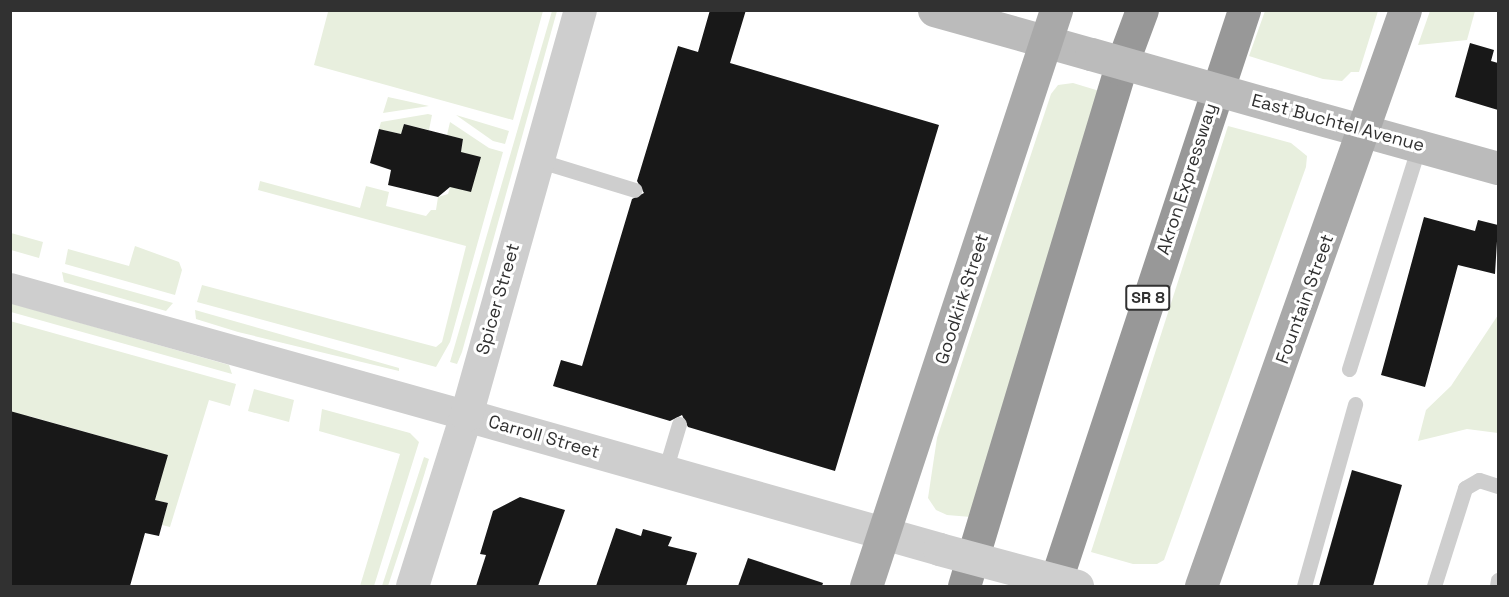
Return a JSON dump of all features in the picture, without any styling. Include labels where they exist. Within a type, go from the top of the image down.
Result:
[{"type":"highway","points":[[964,586],[1120,69],[1142,10]]},
{"type":"highway","name":"Akron Expressway","points":[[1054,586],[1244,10]]},
{"type":"main road","name":"East Buchtel Avenue","points":[[934,10],[1498,168]]},
{"type":"main road","name":"Goodkirk Street","points":[[866,586],[1048,41],[1056,10]]},
{"type":"main road","name":"Fountain Street","points":[[1201,586],[1365,131],[1405,10]]},
{"type":"street","name":"Spicer Street","points":[[412,586],[466,415],[580,10]]},
{"type":"street","name":"Carroll Street","points":[[10,288],[883,534],[1077,586]]},
{"type":"lane","points":[[1349,369],[1419,146]]},
{"type":"lane","points":[[537,160],[635,190]]},
{"type":"lane","points":[[1304,586],[1356,404]]},
{"type":"lane","points":[[664,471],[679,424]]},
{"type":"lane","points":[[1434,586],[1465,488],[1479,480],[1498,486]]},
{"type":"lane","points":[[1497,586],[1498,580]]},
{"type":"green space","points":[[543,10],[513,120],[314,65],[328,12],[323,11]]},
{"type":"green space","points":[[1265,10],[1378,11],[1359,72],[1351,72],[1342,81],[1323,79],[1249,56]]},
{"type":"green space","points":[[552,11],[557,11],[457,364],[450,362]]},
{"type":"green space","points":[[1430,11],[1475,11],[1467,40],[1418,45]]},
{"type":"green space","points":[[1073,83],[1106,93],[971,517],[947,515],[936,510],[928,498],[937,438],[1051,94],[1058,85]]},
{"type":"green space","points":[[388,97],[429,106],[383,113]]},
{"type":"green space","points":[[432,115],[429,130],[404,124],[401,134],[379,129],[381,122]]},
{"type":"green space","points":[[456,115],[509,131],[505,144],[493,141]]},
{"type":"green space","points":[[450,122],[489,148],[503,152],[450,342],[436,367],[197,302],[202,285],[436,347],[442,342],[466,246],[258,190],[260,181],[360,208],[366,186],[389,192],[386,206],[426,216],[431,210],[436,210],[438,197],[448,194],[461,152],[463,139],[447,135]]},
{"type":"green space","points":[[1228,126],[1291,143],[1307,156],[1306,167],[1164,560],[1157,564],[1133,564],[1091,552]]},
{"type":"green space","points":[[11,233],[43,242],[39,258],[11,250]]},
{"type":"green space","points":[[135,246],[179,262],[182,270],[175,295],[65,264],[68,249],[129,266]]},
{"type":"green space","points":[[62,272],[173,303],[166,311],[64,282]]},
{"type":"green space","points":[[10,303],[229,365],[232,374],[11,312]]},
{"type":"green space","points":[[195,310],[399,368],[399,371],[238,332],[196,319]]},
{"type":"green space","points":[[1498,315],[1498,433],[1467,429],[1418,441],[1426,410],[1451,386]]},
{"type":"green space","points":[[10,321],[236,384],[230,406],[209,400],[170,527],[162,525],[168,503],[155,500],[167,455],[29,416],[11,420]]},
{"type":"green space","points":[[254,389],[294,400],[289,422],[248,411]]},
{"type":"green space","points":[[322,409],[410,433],[419,442],[374,586],[360,586],[400,454],[319,431]]},
{"type":"green space","points":[[424,457],[429,459],[418,495],[388,586],[382,586]]},
{"type":"building","points":[[710,10],[746,10],[730,63],[939,125],[835,471],[688,427],[682,415],[670,421],[553,386],[561,360],[582,366],[632,199],[644,193],[637,181],[678,46],[698,52]]},
{"type":"building","points":[[1470,43],[1494,50],[1491,61],[1498,63],[1498,110],[1455,97]]},
{"type":"building","points":[[404,124],[463,139],[461,152],[481,157],[471,192],[450,187],[438,197],[388,185],[391,170],[370,163],[379,129],[401,134]]},
{"type":"building","points":[[1424,217],[1475,231],[1478,220],[1498,225],[1495,274],[1458,265],[1425,387],[1381,375]]},
{"type":"building","points":[[10,411],[168,455],[155,500],[168,503],[159,536],[145,533],[130,586],[10,586]]},
{"type":"building","points":[[1352,470],[1402,485],[1373,586],[1319,586]]},
{"type":"building","points":[[520,497],[565,510],[538,586],[476,586],[486,555],[480,554],[493,511]]},
{"type":"building","points":[[616,528],[641,536],[643,529],[672,537],[668,546],[697,553],[686,586],[596,586]]},
{"type":"building","points":[[748,558],[823,583],[822,586],[738,586]]}]
